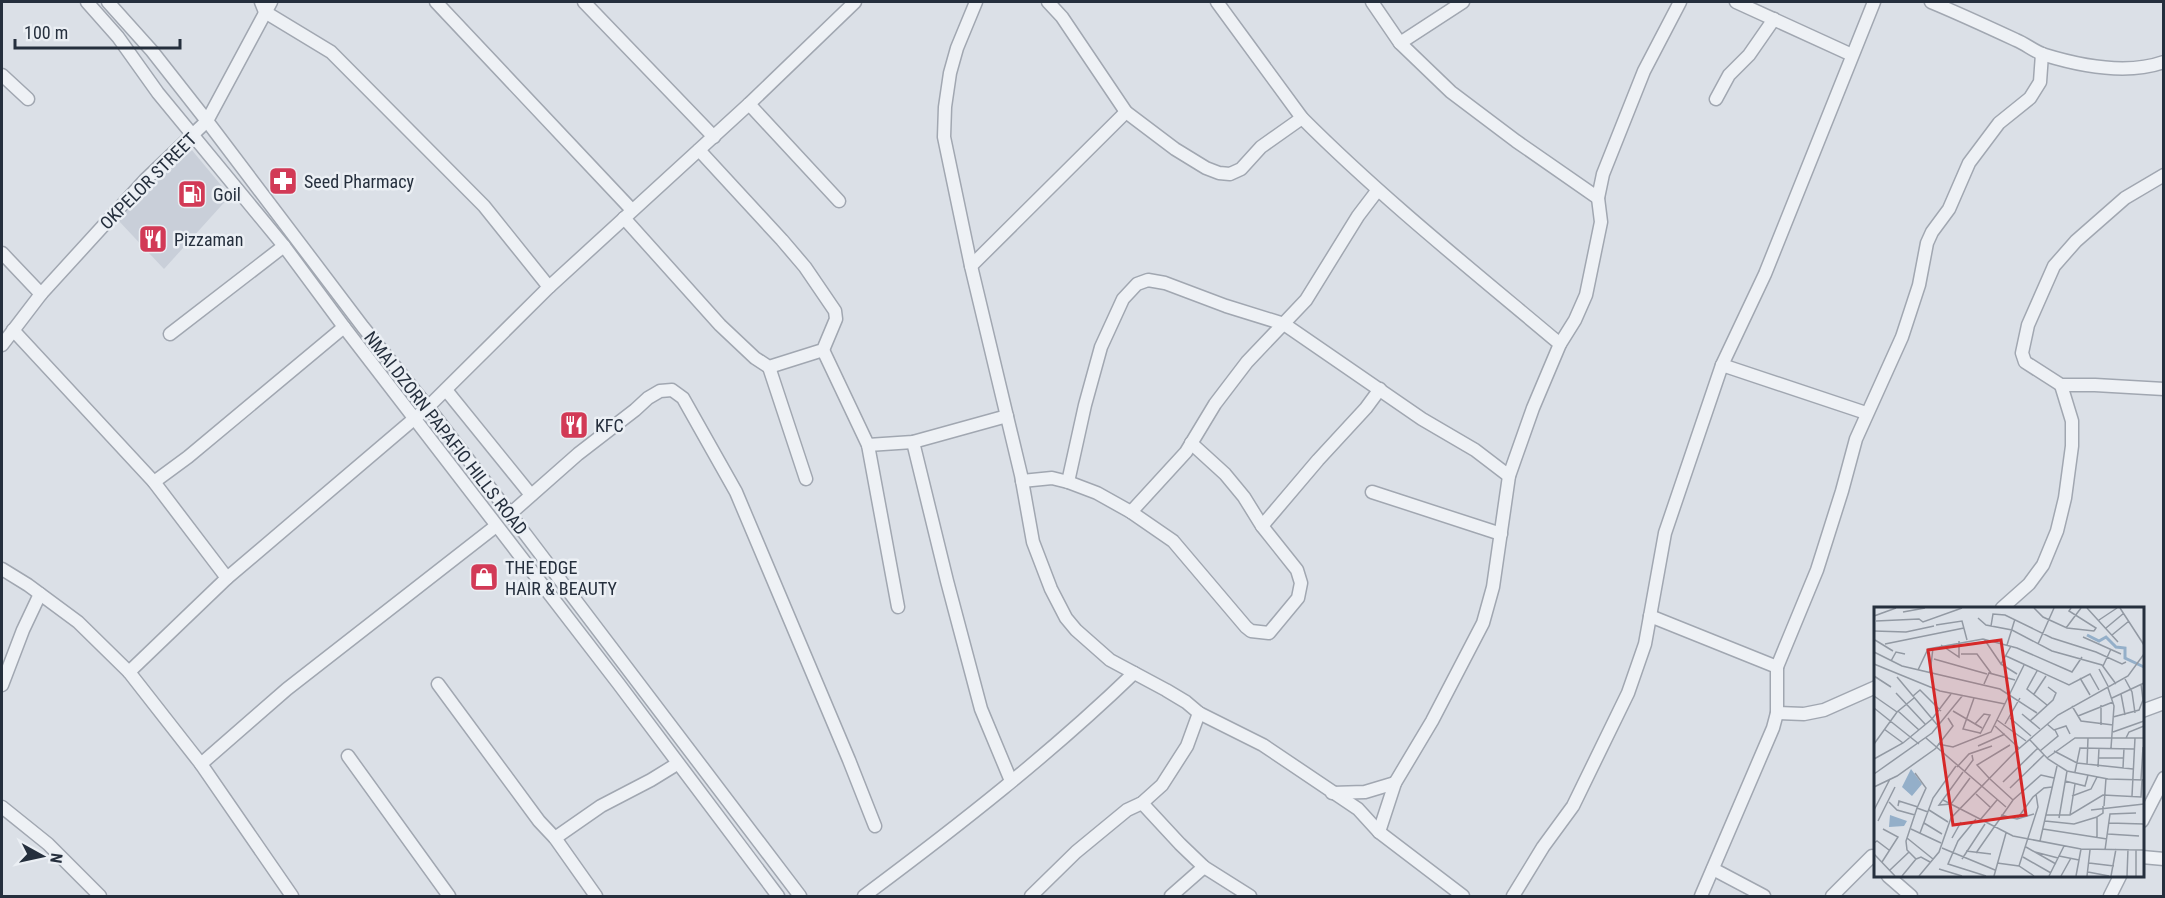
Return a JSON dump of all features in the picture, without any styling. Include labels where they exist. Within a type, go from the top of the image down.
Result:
[{"type":"street","name":"NMAI DZORN PAPAFIO HILLS ROAD","points":[[87,2],[105,20],[158,93],[284,246],[618,683],[778,897]]},
{"type":"street","name":"NMAI DZORN PAPAFIO HILLS ROAD","points":[[108,2],[157,58],[363,327],[428,407],[800,897]]},
{"type":"street","points":[[438,2],[628,214],[720,325],[755,358],[769,367],[806,479]]},
{"type":"street","points":[[584,2],[714,137]]},
{"type":"street","points":[[129,672],[227,578],[428,407],[549,287],[714,137],[855,2]]},
{"type":"street","points":[[976,2],[957,48],[950,73],[944,137],[971,266],[1022,481],[1033,542],[1051,589],[1066,618],[1110,660],[1186,702],[1199,713],[1263,745],[1358,809],[1379,832],[1463,897]]},
{"type":"street","points":[[1048,2],[1062,17],[1126,112],[1175,149],[1206,168],[1230,174],[1241,169],[1261,147],[1302,118]]},
{"type":"street","points":[[1217,2],[1302,118],[1377,190],[1560,344]]},
{"type":"street","points":[[1372,2],[1400,44],[1451,92],[1598,198]]},
{"type":"street","points":[[1400,44],[1463,2]]},
{"type":"street","points":[[1379,832],[1395,783],[1432,721],[1483,622],[1493,587],[1509,476],[1533,408],[1560,344],[1575,320],[1586,295],[1600,222],[1598,198],[1603,174],[1644,71],[1680,2]]},
{"type":"street","points":[[1736,2],[1852,55]]},
{"type":"street","points":[[1513,897],[1543,847],[1573,806],[1628,693],[1645,644],[1665,532],[1722,365],[1765,274],[1874,2]]},
{"type":"street","points":[[1931,2],[2024,43],[2042,54],[2094,65],[2124,68],[2148,68],[2163,62]]},
{"type":"street","name":"OKPELOR STREET","points":[[2,345],[41,294],[145,180],[207,122],[265,5]]},
{"type":"street","points":[[265,5],[331,52],[484,206],[549,287]]},
{"type":"street","points":[[1716,99],[1729,75],[1749,55],[1774,19]]},
{"type":"street","points":[[1701,897],[1769,740],[1777,713],[1777,667],[1816,570],[1856,439],[1902,337],[1919,285],[1927,243],[1949,209],[1969,163],[1999,123],[2030,98],[2040,82],[2042,54]]},
{"type":"street","points":[[2,75],[28,99]]},
{"type":"street","points":[[749,104],[840,201]]},
{"type":"street","points":[[971,266],[1126,112]]},
{"type":"street","points":[[699,150],[805,267],[835,311],[836,319],[823,350],[868,444],[898,607]]},
{"type":"street","points":[[2163,175],[2125,198],[2076,241],[2054,266],[2028,325],[2022,353],[2025,362],[2061,385],[2163,389]]},
{"type":"street","points":[[1131,512],[1186,452],[1215,405],[1247,362],[1306,300],[1358,216],[1377,190]]},
{"type":"street","points":[[170,334],[284,246]]},
{"type":"street","points":[[2,253],[41,294]]},
{"type":"street","points":[[1068,482],[1101,347],[1123,299],[1137,284],[1148,280],[1165,283],[1226,306],[1284,324],[1422,419],[1475,450],[1509,476]]},
{"type":"street","points":[[154,482],[188,457],[344,327]]},
{"type":"street","points":[[13,330],[154,482],[227,578]]},
{"type":"street","points":[[769,367],[823,350]]},
{"type":"street","points":[[1722,365],[1866,413]]},
{"type":"street","points":[[2004,607],[2030,584],[2043,565],[2057,531],[2065,498],[2072,446],[2072,422],[2061,385]]},
{"type":"street","points":[[1262,526],[1380,389]]},
{"type":"street","points":[[446,390],[531,495]]},
{"type":"street","points":[[510,514],[648,398],[660,392],[672,390],[683,398],[736,492],[845,749],[875,826]]},
{"type":"street","points":[[868,444],[913,442],[1007,416]]},
{"type":"street","points":[[913,442],[946,581],[981,709],[1011,781]]},
{"type":"street","points":[[1022,481],[1052,478],[1068,482],[1096,493],[1131,512],[1173,541],[1246,627],[1251,631],[1269,633],[1298,598],[1301,583],[1297,570],[1262,526],[1226,474],[1191,443]]},
{"type":"street","points":[[1372,492],[1501,534]]},
{"type":"street","points":[[201,764],[287,689],[496,526]]},
{"type":"street","points":[[2,569],[78,622],[129,672],[201,764],[292,897]]},
{"type":"street","points":[[2,685],[23,630],[40,594]]},
{"type":"street","points":[[1650,616],[1777,667]]},
{"type":"street","points":[[864,897],[967,819],[1103,703],[1134,673]]},
{"type":"street","points":[[438,684],[539,821],[555,838],[596,897]]},
{"type":"street","points":[[1777,713],[1804,714],[1824,710],[1874,687]]},
{"type":"street","points":[[2144,710],[2163,703]]},
{"type":"street","points":[[1031,897],[1076,852],[1127,810],[1143,803],[1162,785],[1187,746],[1199,713]]},
{"type":"street","points":[[348,756],[449,897]]},
{"type":"street","points":[[555,838],[601,806],[677,764]]},
{"type":"street","points":[[2144,817],[2163,778]]},
{"type":"street","points":[[1332,793],[1365,792],[1395,783]]},
{"type":"street","points":[[1143,803],[1204,867],[1250,897]]},
{"type":"street","points":[[2,807],[48,844],[100,897]]},
{"type":"street","points":[[1832,897],[1874,856]]},
{"type":"street","points":[[2144,857],[2163,859]]},
{"type":"street","points":[[1170,897],[1204,867]]},
{"type":"street","points":[[1713,869],[1764,897]]},
{"type":"street","points":[[1889,877],[1911,897]]},
{"type":"street","points":[[2110,897],[2120,877]]},
{"type":"shaded area","points":[[191,149],[230,196],[164,269],[118,220]]},
{"type":"place","name":"Seed Pharmacy","points":[[283,181]]},
{"type":"place","name":"Goil","points":[[192,194]]},
{"type":"place","name":"Pizzaman","points":[[153,239]]},
{"type":"place","name":"KFC","points":[[574,425]]},
{"type":"place","name":"THE EDGE HAIR & BEAUTY","points":[[484,577]]}]
